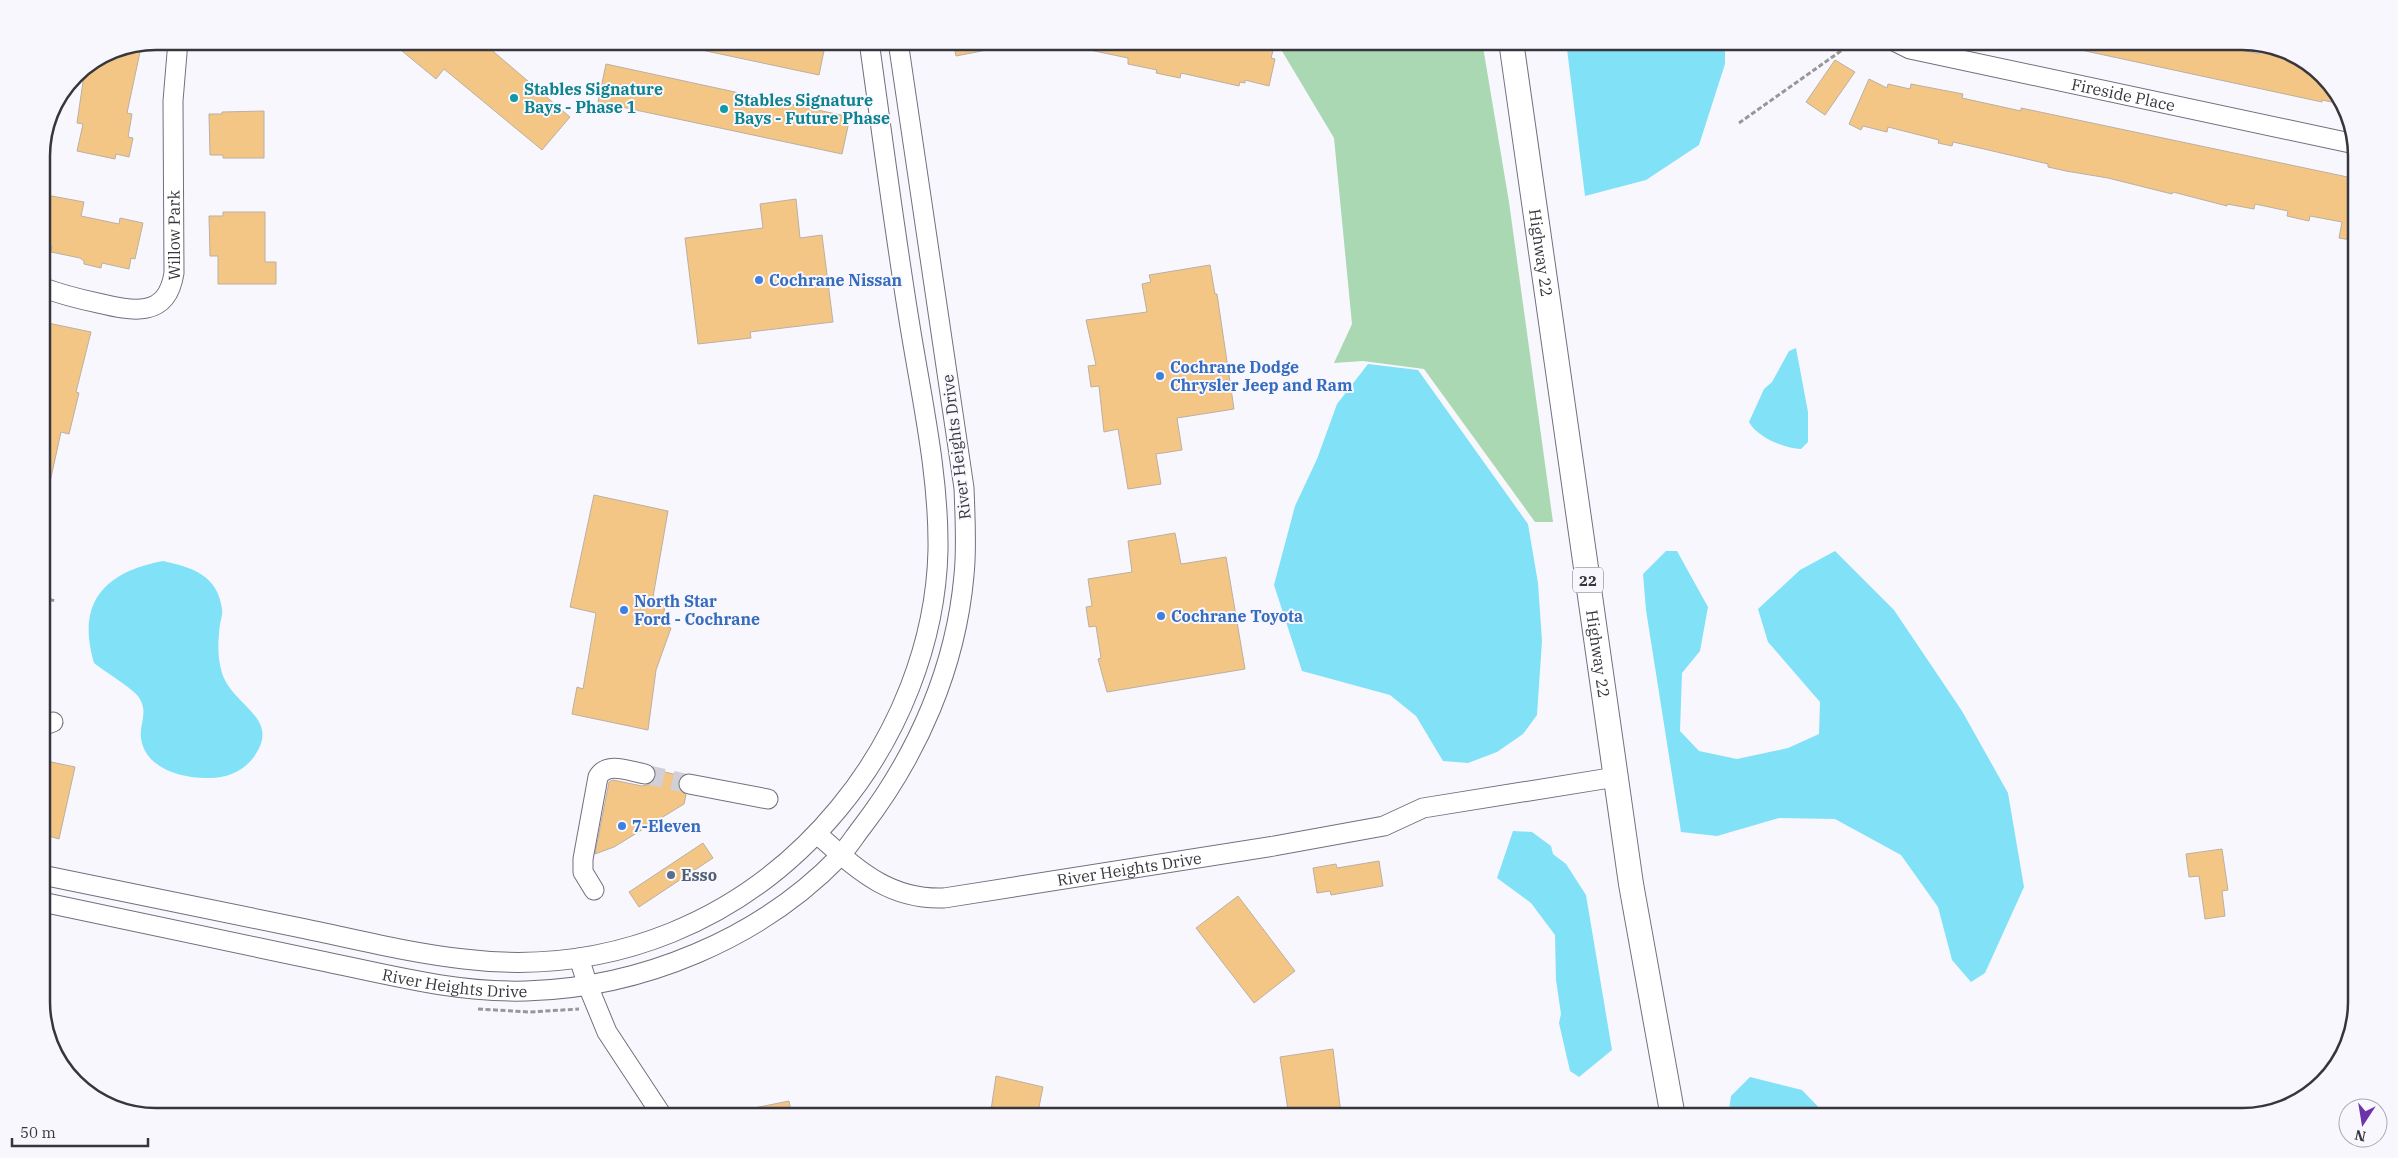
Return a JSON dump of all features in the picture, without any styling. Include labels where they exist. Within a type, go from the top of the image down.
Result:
[{"type":"main road","name":"Highway 22","points":[[1512,50],[1641,945],[1671,1108]]},
{"type":"street","name":"Willow Park","points":[[50,290],[128,310],[148,308],[162,300],[168,292],[174,273],[173,101],[177,50]]},
{"type":"street","name":"River Heights Drive","points":[[50,877],[400,949],[463,959],[526,962],[579,958],[651,941],[697,923],[765,880],[790,860],[817,834],[869,769],[904,701],[926,635],[932,607],[938,554],[936,484],[903,279],[870,50]]},
{"type":"street","name":"River Heights Drive","points":[[50,904],[451,987],[526,992],[588,986],[650,970],[692,956],[721,942],[775,910],[841,855],[897,778],[927,720],[956,628],[966,551],[964,488],[900,50]]},
{"type":"street","name":"Fireside Place","points":[[1915,50],[2347,142]]},
{"type":"street","points":[[878,100],[907,92]]},
{"type":"street","points":[[903,279],[933,272]]},
{"type":"street","points":[[938,554],[966,551]]},
{"type":"street","points":[[594,890],[583,872],[583,859],[598,777],[602,771],[608,768],[645,774]]},
{"type":"street","name":"River Heights Drive","points":[[817,834],[876,883],[896,892],[923,899],[944,898],[1274,846],[1374,827],[1402,819],[1424,808],[1616,777]]},
{"type":"street","points":[[689,784],[768,798]]},
{"type":"street","points":[[579,958],[606,1032],[657,1108]]},
{"type":"path","points":[[1739,124],[1842,50]]},
{"type":"path","points":[[50,600],[56,601]]},
{"type":"green space","points":[[1281,50],[1484,50],[1509,202],[1553,522],[1535,522],[1424,369],[1363,361],[1334,363],[1352,324],[1334,138]]},
{"type":"water","points":[[1567,50],[1725,50],[1725,64],[1699,145],[1646,180],[1585,196]]},
{"type":"water","points":[[1796,348],[1808,412],[1808,442],[1801,449],[1787,447],[1772,441],[1759,433],[1749,422],[1764,389],[1772,382],[1789,351]]},
{"type":"water","points":[[1368,364],[1418,370],[1528,524],[1538,583],[1542,641],[1537,715],[1523,734],[1497,752],[1468,763],[1443,761],[1416,716],[1390,695],[1302,671],[1274,585],[1295,506],[1317,459],[1337,404]]},
{"type":"water","points":[[1666,551],[1677,551],[1708,607],[1700,651],[1682,673],[1680,731],[1699,751],[1737,759],[1788,748],[1819,734],[1820,702],[1768,642],[1758,609],[1800,570],[1835,551],[1894,610],[1962,711],[2008,793],[2024,887],[1985,973],[1971,982],[1952,960],[1938,907],[1901,855],[1835,819],[1779,818],[1717,836],[1681,832],[1646,610],[1643,574]]},
{"type":"water","points":[[163,561],[183,566],[202,574],[215,588],[222,611],[218,648],[222,673],[228,685],[259,722],[262,733],[261,744],[253,758],[244,767],[228,775],[216,778],[189,777],[158,765],[144,749],[141,738],[143,706],[141,701],[128,687],[94,663],[89,642],[89,623],[92,607],[100,594],[110,582],[125,573],[142,566]]},
{"type":"water","points":[[1513,831],[1532,832],[1551,846],[1553,854],[1566,864],[1586,895],[1612,1050],[1579,1077],[1570,1071],[1559,1023],[1561,1014],[1556,980],[1555,935],[1531,903],[1497,878]]},
{"type":"water","points":[[1750,1077],[1802,1090],[1819,1108],[1729,1108],[1731,1096]]},
{"type":"building","name":"Stables Signature Bays - Phase 1","points":[[401,50],[492,50],[570,117],[542,150],[444,69],[436,79]]},
{"type":"building","points":[[701,50],[824,50],[819,75]]},
{"type":"building","points":[[955,50],[987,50],[956,56]]},
{"type":"building","points":[[1090,50],[1273,50],[1271,58],[1275,59],[1269,86],[1245,80],[1245,83],[1240,82],[1239,86],[1181,73],[1180,78],[1156,73],[1157,70],[1128,64],[1128,58]]},
{"type":"building","points":[[2081,50],[2242,50],[2259,54],[2260,52],[2263,52],[2289,61],[2312,76],[2322,86],[2333,102],[2322,100],[2322,102]]},
{"type":"building","points":[[140,52],[127,113],[132,114],[128,137],[133,138],[129,157],[116,154],[115,159],[77,151],[83,124],[77,123],[83,79],[115,58]]},
{"type":"building","points":[[1835,60],[1855,72],[1825,115],[1806,102]]},
{"type":"building","name":"Stables Signature Bays - Future Phase","points":[[606,64],[850,117],[842,154],[598,102]]},
{"type":"building","points":[[1869,79],[1887,88],[1888,84],[1910,89],[1911,84],[1963,94],[1962,98],[2021,111],[2021,108],[2348,177],[2348,240],[2339,238],[2342,222],[2310,216],[2309,221],[2287,216],[2288,211],[2255,204],[2254,209],[2227,204],[2227,206],[2173,192],[2172,194],[2108,178],[2048,167],[2048,164],[1953,142],[1952,146],[1938,143],[1939,140],[1888,127],[1887,132],[1863,126],[1861,130],[1849,124]]},
{"type":"building","points":[[264,111],[264,158],[223,158],[223,155],[210,155],[209,114]]},
{"type":"building","points":[[50,196],[84,202],[81,216],[119,224],[120,218],[143,223],[135,259],[131,258],[129,269],[102,263],[101,268],[84,264],[84,261],[80,258],[51,252],[52,246],[50,245]]},
{"type":"building","name":"Cochrane Nissan","points":[[796,199],[800,238],[822,235],[833,322],[750,332],[751,338],[698,344],[685,238],[763,228],[760,204]]},
{"type":"building","points":[[223,212],[265,212],[265,262],[276,262],[276,284],[218,284],[218,256],[210,256],[209,216],[223,216]]},
{"type":"building","name":"Cochrane Dodge Chrysler Jeep and Ram","points":[[1210,265],[1215,294],[1217,294],[1234,409],[1177,418],[1182,450],[1156,454],[1161,484],[1128,489],[1118,429],[1104,432],[1099,386],[1091,387],[1088,366],[1096,365],[1086,320],[1147,312],[1142,284],[1151,282],[1149,275]]},
{"type":"building","points":[[50,323],[91,332],[76,392],[79,393],[69,434],[61,432],[50,482]]},
{"type":"building","name":"North Star Ford - Cochrane","points":[[594,495],[668,511],[653,597],[666,600],[662,624],[671,628],[656,670],[648,730],[572,714],[577,687],[583,689],[596,613],[570,607]]},
{"type":"building","name":"Cochrane Toyota","points":[[1175,533],[1181,564],[1226,557],[1245,669],[1107,692],[1098,659],[1101,658],[1096,626],[1089,627],[1086,607],[1092,606],[1088,579],[1132,572],[1128,541]]},
{"type":"building","points":[[50,762],[75,767],[59,839],[50,836]]},
{"type":"building","name":"7-Eleven","points":[[656,770],[682,776],[678,781],[678,787],[686,795],[684,804],[614,847],[595,854],[609,782],[613,780],[642,786],[648,785],[654,781]]},
{"type":"building","name":"Esso","points":[[703,843],[713,858],[639,907],[629,892]]},
{"type":"building","points":[[2222,849],[2228,890],[2222,891],[2225,916],[2205,919],[2199,876],[2189,877],[2186,854]]},
{"type":"building","points":[[1379,861],[1383,886],[1331,895],[1330,891],[1317,893],[1313,868],[1336,864],[1337,868]]},
{"type":"building","points":[[1238,896],[1295,971],[1254,1003],[1196,928]]},
{"type":"building","points":[[1333,1049],[1340,1108],[1288,1108],[1280,1057]]},
{"type":"building","points":[[996,1076],[1043,1087],[1039,1108],[991,1108]]},
{"type":"building","points":[[789,1101],[790,1108],[754,1108]]},
{"type":"tunnel","points":[[645,774],[689,784]]},
{"type":"place","name":"Stables Signature Bays - Phase 1","points":[[514,98]]},
{"type":"place","name":"Stables Signature Bays - Future Phase","points":[[724,109]]},
{"type":"place","name":"Cochrane Nissan","points":[[759,280]]},
{"type":"place","name":"Cochrane Dodge Chrysler Jeep and Ram","points":[[1160,376]]},
{"type":"place","name":"North Star Ford - Cochrane","points":[[624,610]]},
{"type":"place","name":"Cochrane Toyota","points":[[1161,616]]},
{"type":"place","name":"7-Eleven","points":[[622,826]]},
{"type":"place","name":"Esso","points":[[671,875]]}]
